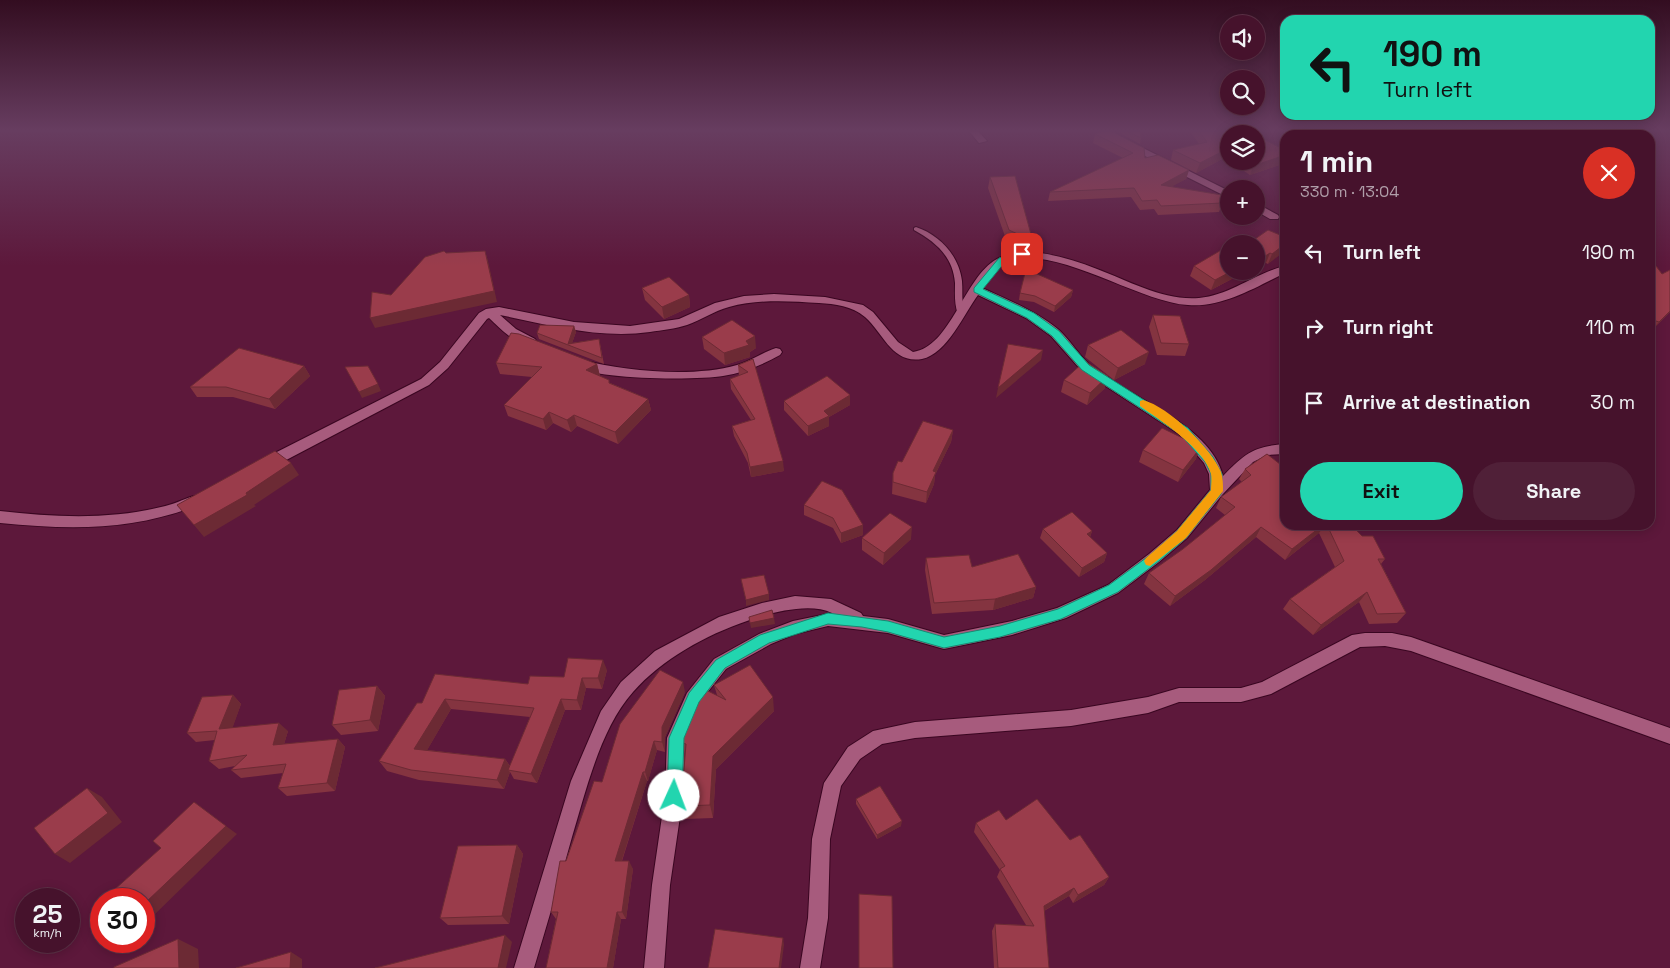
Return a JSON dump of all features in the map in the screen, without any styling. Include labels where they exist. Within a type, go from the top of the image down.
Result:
[{"type":"street","points":[[1192,176],[1220,190]]},
{"type":"street","points":[[1265,212],[1274,217]]},
{"type":"street","points":[[252,472],[425,382],[444,365],[483,316],[490,312],[499,311],[564,324],[608,329],[647,328],[682,322],[725,304],[758,299],[834,301],[860,308],[877,322],[899,351],[908,356],[918,356],[930,353],[938,346],[977,290],[1002,260],[1022,254],[1053,258],[1118,280],[1149,293],[1187,302],[1220,298],[1280,271]]},
{"type":"street","points":[[977,290],[1030,315],[1055,334],[1085,367],[1184,431],[1209,460],[1216,474],[1217,491]]},
{"type":"street","points":[[490,312],[512,332],[539,346]]},
{"type":"street","points":[[572,361],[594,369],[618,372],[714,373],[736,370],[776,352]]},
{"type":"street","points":[[654,968],[661,885],[674,796],[676,738],[693,698],[720,664],[765,639],[828,619],[862,621],[944,642],[1012,628],[1061,613],[1114,589],[1182,534],[1217,491],[1248,458],[1265,450],[1280,449]]},
{"type":"street","points":[[0,517],[33,521],[106,520],[162,512],[209,495]]},
{"type":"street","points":[[524,968],[580,781],[607,716],[627,687],[661,656],[724,622],[762,609],[795,602],[831,605],[862,621]]},
{"type":"street","points":[[810,968],[818,918],[821,839],[833,783],[854,753],[879,736],[915,730],[1071,718],[1148,705],[1180,695],[1241,695],[1266,689],[1358,640],[1375,638],[1394,639],[1412,644],[1670,736]]},
{"type":"lane","points":[[916,229],[940,242],[949,256],[957,276],[958,303],[961,312]]},
{"type":"building","points":[[1015,176],[1032,238],[1024,237],[1009,230],[990,177]]},
{"type":"building","points":[[1084,176],[1177,176],[1161,185],[1220,195],[1220,203],[1161,206],[1157,200],[1142,201],[1134,188],[1050,192]]},
{"type":"building","points":[[1268,230],[1280,235],[1280,248],[1272,254],[1270,253],[1265,256],[1265,235],[1261,235]]},
{"type":"building","points":[[444,251],[446,253],[485,251],[494,291],[370,318],[372,292],[391,295],[425,257]]},
{"type":"building","points":[[1220,251],[1220,277],[1215,280],[1194,266]]},
{"type":"building","points":[[1655,265],[1662,274],[1670,270],[1670,311],[1659,322],[1655,321]]},
{"type":"building","points":[[1026,269],[1073,290],[1055,306],[1035,296],[1020,293]]},
{"type":"building","points":[[669,277],[689,295],[662,307],[642,288]]},
{"type":"building","points":[[1153,315],[1180,316],[1189,344],[1161,343]]},
{"type":"building","points":[[732,320],[755,336],[746,341],[749,345],[724,353],[702,337]]},
{"type":"building","points":[[540,325],[574,326],[568,344],[599,339],[602,358],[537,333]]},
{"type":"building","points":[[1121,330],[1149,352],[1118,368],[1088,345]]},
{"type":"building","points":[[511,333],[519,334],[597,364],[586,370],[609,380],[609,383],[648,399],[615,432],[574,415],[567,420],[549,412],[543,419],[504,405],[542,367],[496,363]]},
{"type":"building","points":[[1008,344],[1043,350],[998,388]]},
{"type":"building","points":[[239,348],[304,366],[269,399],[226,387],[190,387]]},
{"type":"building","points":[[753,359],[783,461],[750,467],[747,453],[732,426],[755,419],[730,379],[748,372],[738,365]]},
{"type":"building","points":[[1085,361],[1108,376],[1090,393],[1064,380]]},
{"type":"building","points":[[368,366],[378,384],[359,392],[345,367]]},
{"type":"building","points":[[827,376],[850,395],[824,411],[829,416],[808,426],[784,401]]},
{"type":"building","points":[[923,421],[953,430],[933,471],[936,472],[927,492],[893,482],[893,473],[898,461],[902,462]]},
{"type":"building","points":[[1162,428],[1201,447],[1183,470],[1143,450]]},
{"type":"building","points":[[275,451],[291,463],[246,493],[247,495],[194,525],[177,505]]},
{"type":"building","points":[[1267,454],[1280,464],[1280,530],[1317,530],[1292,549],[1261,527],[1211,570],[1175,596],[1149,573],[1183,549],[1235,507],[1221,497],[1251,475],[1245,469]]},
{"type":"building","points":[[822,481],[842,490],[863,525],[841,533],[833,518],[804,505]]},
{"type":"building","points":[[1072,512],[1092,531],[1087,534],[1107,553],[1082,568],[1043,529]]},
{"type":"building","points":[[890,513],[912,527],[884,553],[862,538]]},
{"type":"building","points":[[1329,530],[1356,530],[1362,536],[1373,536],[1385,559],[1378,559],[1406,613],[1377,614],[1367,592],[1321,625],[1290,599],[1344,561]]},
{"type":"building","points":[[1018,554],[1036,587],[995,599],[934,603],[926,558],[969,555],[972,567]]},
{"type":"building","points":[[764,575],[769,594],[746,600],[741,579]]},
{"type":"building","points":[[772,610],[774,618],[750,623],[749,617]]},
{"type":"building","points":[[568,658],[603,660],[598,678],[582,678],[577,700],[561,699],[531,774],[508,770],[534,708],[445,699],[414,749],[505,759],[497,780],[411,770],[379,761],[417,703],[422,703],[435,674],[528,684],[530,676],[564,677]]},
{"type":"building","points":[[750,665],[773,697],[713,756],[710,805],[681,806],[686,744],[682,743],[683,725],[700,687],[726,700],[714,685]]},
{"type":"building","points":[[660,670],[683,682],[662,727],[662,742],[654,741],[615,861],[629,861],[622,912],[617,912],[607,968],[546,968],[558,912],[551,912],[560,861],[566,861],[594,781],[602,782],[620,724]]},
{"type":"building","points":[[377,686],[370,720],[332,725],[339,690]]},
{"type":"building","points":[[233,695],[219,729],[279,723],[273,745],[338,739],[327,783],[278,788],[286,764],[231,770],[247,755],[209,761],[217,731],[187,733],[202,697]]},
{"type":"building","points":[[880,786],[902,821],[877,835],[856,799]]},
{"type":"building","points":[[87,788],[108,813],[55,854],[34,828]]},
{"type":"building","points":[[1037,799],[1070,840],[1080,835],[1109,877],[1078,895],[1074,888],[1044,906],[1049,968],[998,968],[995,924],[1034,926],[1000,869],[1005,866],[976,823],[999,810],[1006,820]]},
{"type":"building","points":[[194,802],[226,826],[155,894],[155,888],[116,888],[161,848],[153,841]]},
{"type":"building","points":[[517,845],[502,916],[440,918],[458,846]]},
{"type":"building","points":[[859,894],[892,896],[893,968],[859,968]]},
{"type":"building","points":[[715,929],[783,938],[779,968],[708,968]]},
{"type":"building","points":[[505,935],[498,968],[375,968]]},
{"type":"building","points":[[178,939],[179,968],[114,968],[146,953],[155,953],[155,949]]},
{"type":"building","points":[[291,952],[290,968],[236,968]]},
{"type":"slow traffic","points":[[1143,404],[1184,431],[1209,460],[1216,474],[1217,491],[1182,534],[1150,561]]},
{"type":"route","points":[[674,796],[676,738],[693,698],[720,664],[765,639],[793,628],[828,619],[862,621],[888,626],[944,642],[989,634],[1061,613],[1114,589],[1154,558],[1182,534],[1217,491],[1216,474],[1209,460],[1184,431],[1085,367],[1075,357],[1070,348],[1030,315],[977,290],[995,265],[1002,260],[1022,254]]}]
